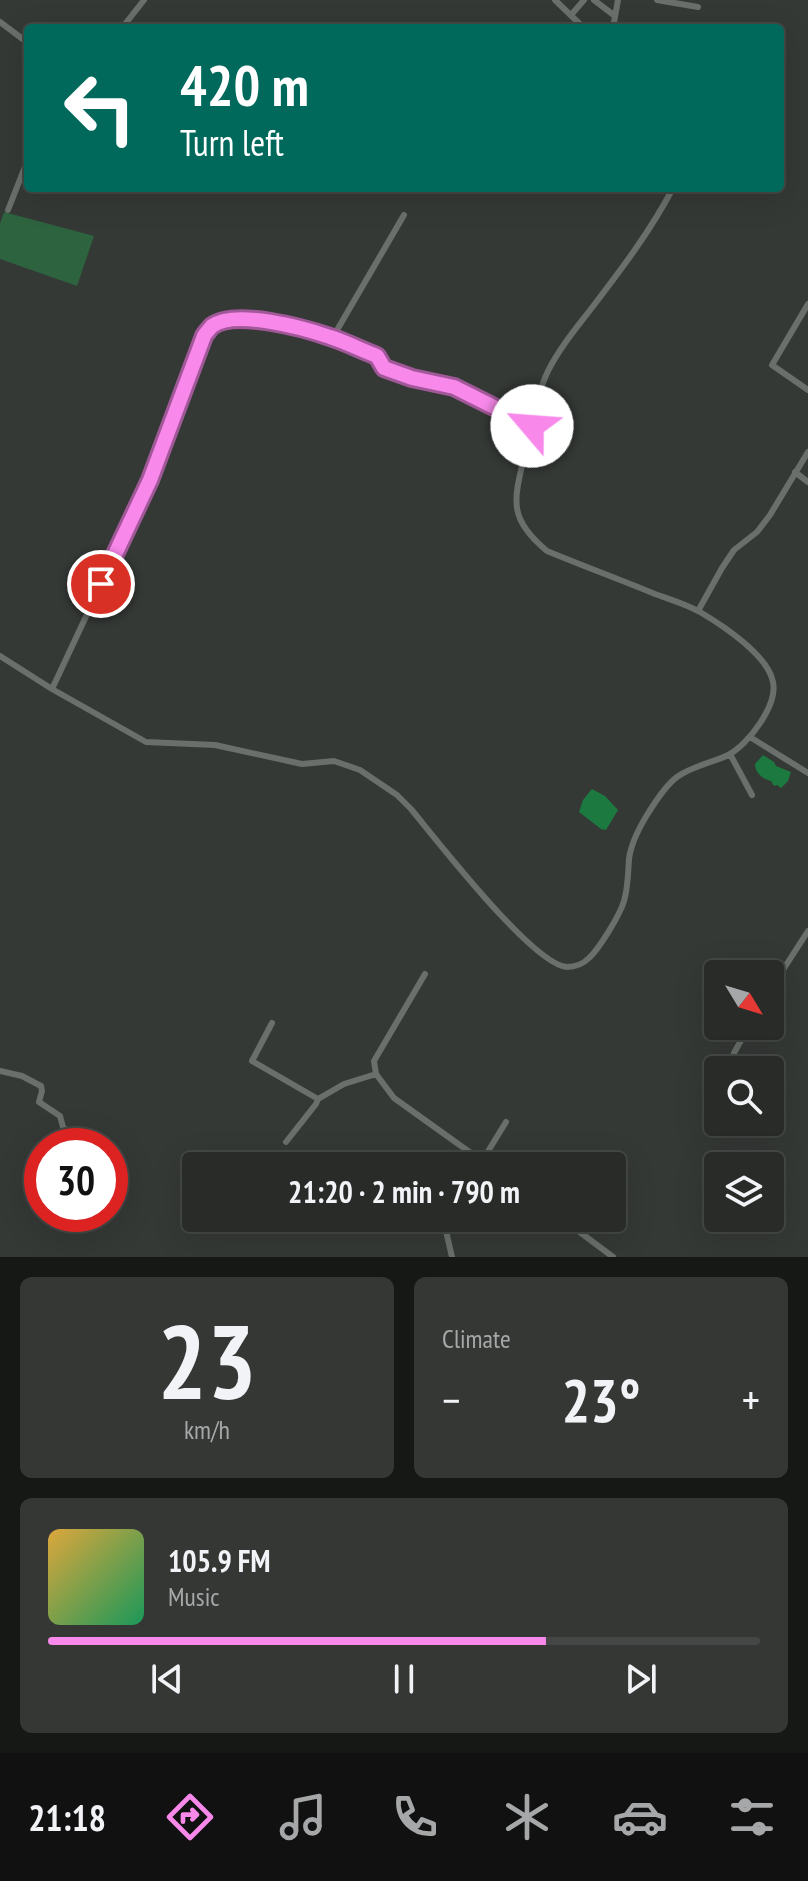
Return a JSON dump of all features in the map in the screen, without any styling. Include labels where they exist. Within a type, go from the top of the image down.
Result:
[{"type":"street","points":[[125,24],[144,0]]},
{"type":"street","points":[[555,0],[580,24]]},
{"type":"street","points":[[571,15],[584,0]]},
{"type":"street","points":[[594,0],[615,16]]},
{"type":"street","points":[[614,24],[618,0]]},
{"type":"street","points":[[657,0],[698,7]]},
{"type":"street","points":[[0,22],[24,40]]},
{"type":"street","points":[[8,210],[24,169]]},
{"type":"street","points":[[0,656],[146,742],[215,745],[302,764],[334,761],[360,770],[397,795],[411,809],[513,928],[550,960],[565,967],[579,966],[590,957],[623,903],[630,856],[638,831],[657,800],[677,777],[730,754],[750,737],[772,700],[774,683],[769,670],[738,638],[698,611],[547,551],[531,538],[516,508],[516,490],[541,388],[560,349],[637,248],[671,192]]},
{"type":"street","points":[[333,337],[404,215]]},
{"type":"street","points":[[808,304],[772,365],[808,390]]},
{"type":"street","points":[[52,689],[150,480],[204,336],[212,326],[238,319],[278,323],[333,337],[377,356],[382,366],[395,373],[454,387],[532,426]]},
{"type":"street","points":[[698,611],[734,550],[757,532],[770,515],[808,452]]},
{"type":"street","points":[[795,472],[808,482]]},
{"type":"street","points":[[750,737],[808,773]]},
{"type":"street","points":[[730,754],[752,795]]},
{"type":"street","points":[[784,968],[808,931]]},
{"type":"street","points":[[425,974],[374,1061],[376,1074],[394,1098],[467,1152]]},
{"type":"street","points":[[272,1023],[252,1061],[318,1099]]},
{"type":"street","points":[[734,1053],[741,1040]]},
{"type":"street","points":[[2,1071],[22,1076],[41,1086],[39,1102],[60,1116],[64,1128]]},
{"type":"street","points":[[286,1142],[318,1099],[344,1084],[376,1074]]},
{"type":"street","points":[[491,1152],[506,1122]]},
{"type":"street","points":[[446,1232],[452,1257]]},
{"type":"street","points":[[580,1232],[613,1257]]},
{"type":"shaded area","points":[[4,212],[94,236],[77,286],[0,259],[0,224]]},
{"type":"shaded area","points":[[763,755],[776,766],[791,772],[781,788],[774,786],[756,770],[755,764]]},
{"type":"shaded area","points":[[592,789],[605,796],[618,810],[606,830],[579,812],[583,800]]},
{"type":"route","points":[[101,584],[150,480],[204,336],[212,326],[222,322],[238,319],[278,323],[333,337],[377,356],[384,368],[395,373],[454,387],[532,426]]}]
